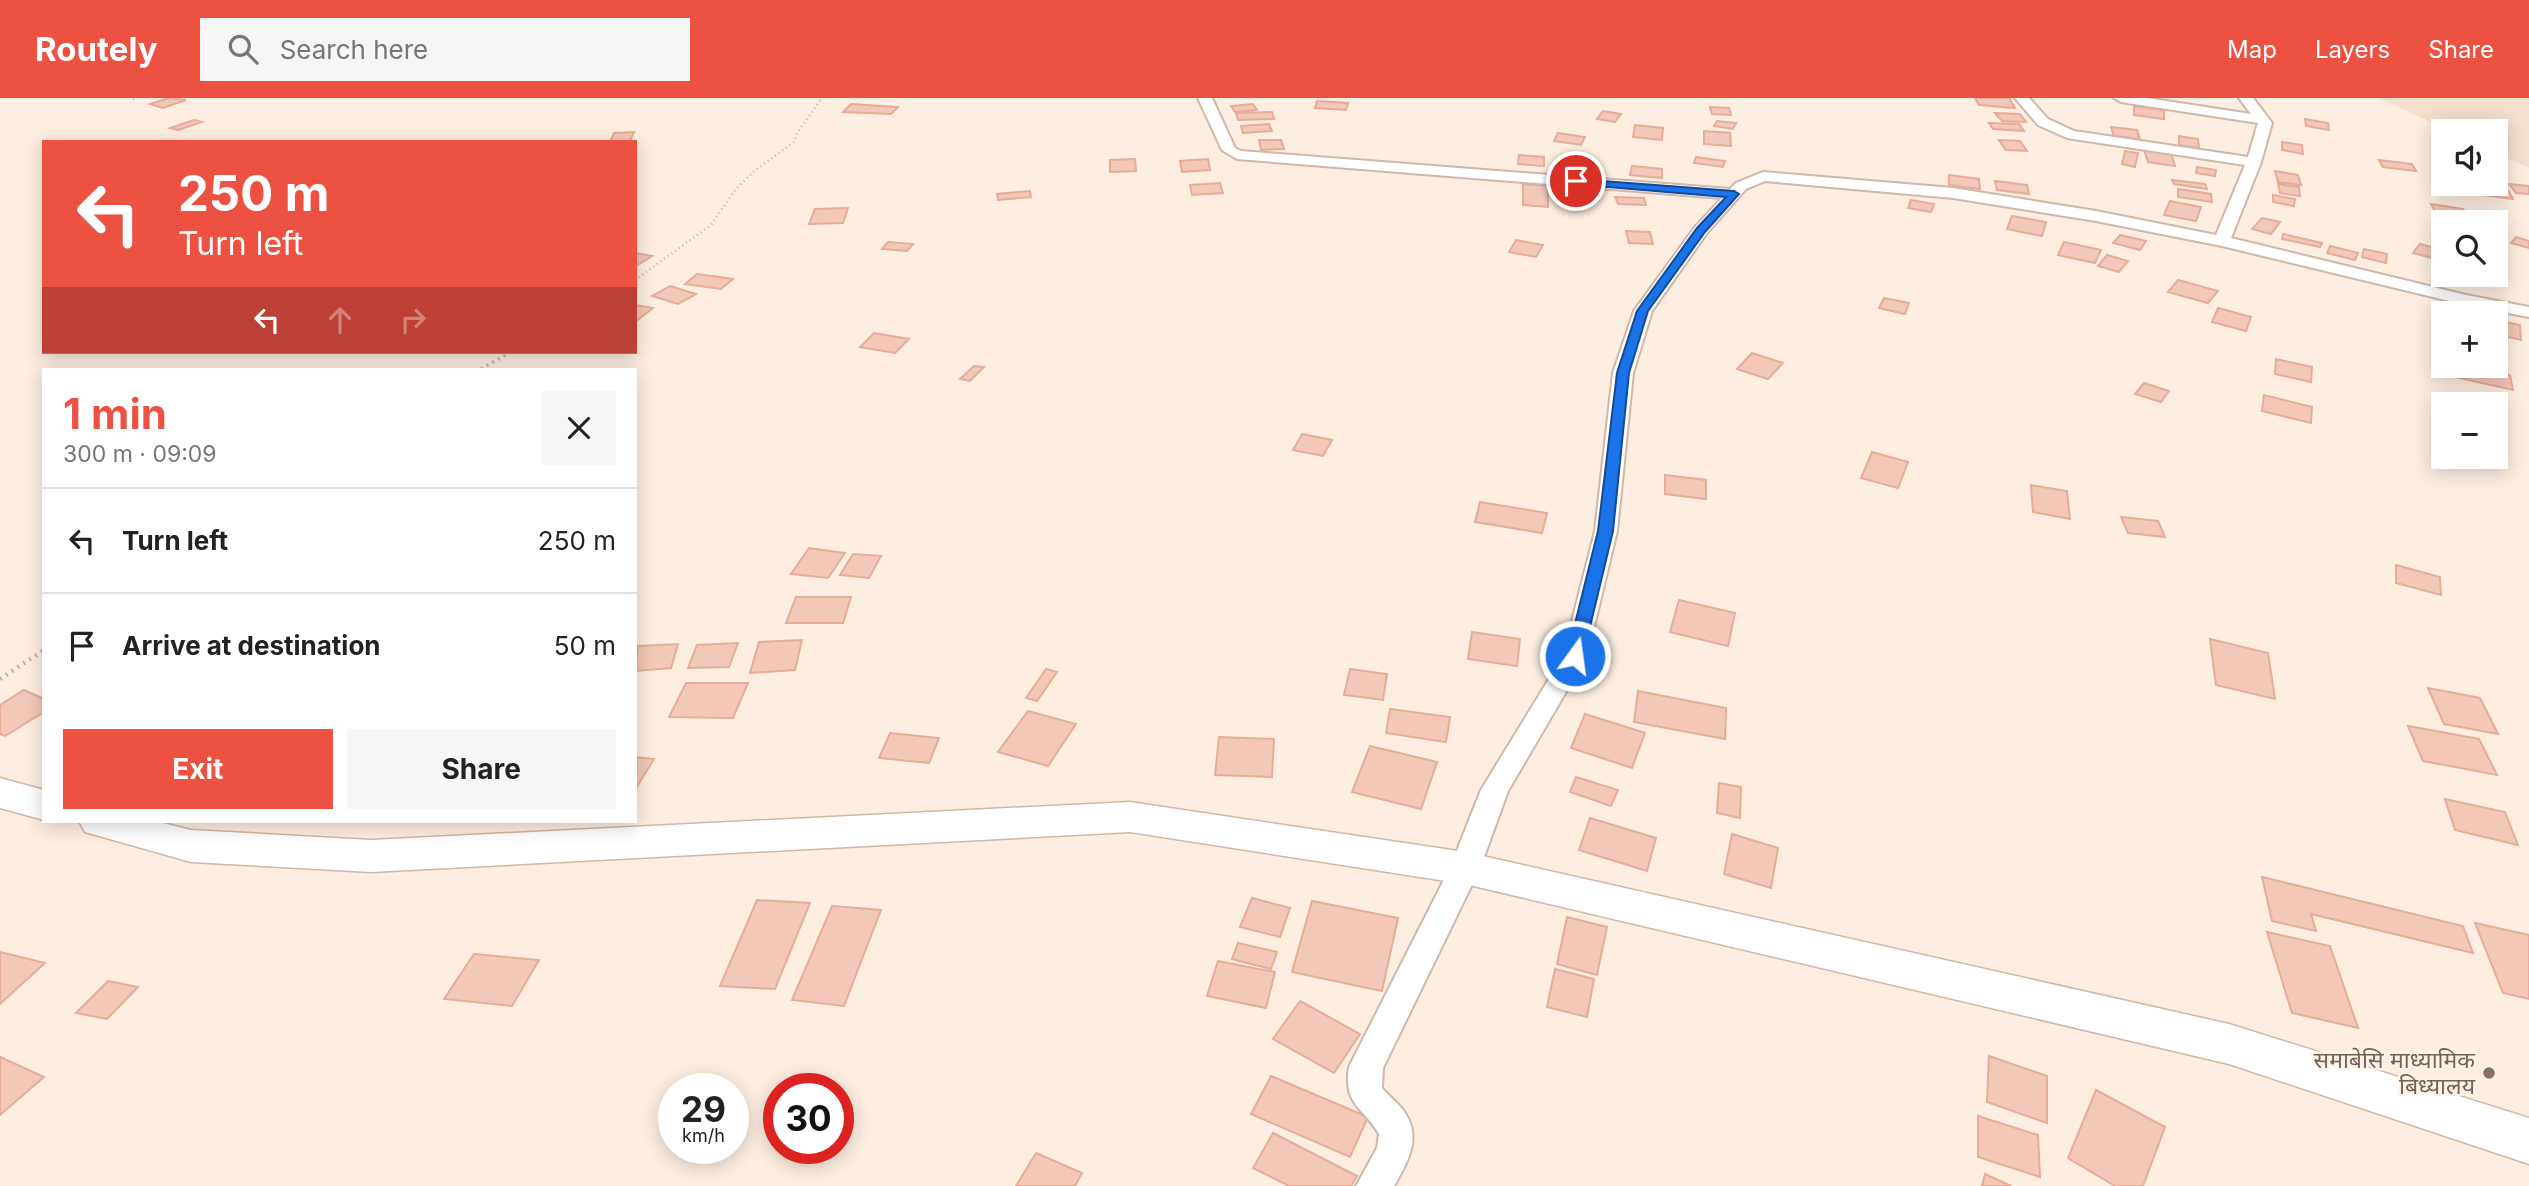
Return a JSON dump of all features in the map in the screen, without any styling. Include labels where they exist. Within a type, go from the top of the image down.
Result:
[{"type":"street","points":[[1205,98],[1229,150],[1237,155],[1734,194]]},
{"type":"street","points":[[2022,98],[2036,118],[2048,128],[2072,135],[2254,162]]},
{"type":"street","points":[[2121,98],[2263,120]]},
{"type":"street","points":[[2222,241],[2254,162],[2265,122],[2246,98]]},
{"type":"street","points":[[1374,1186],[1395,1146],[1396,1132],[1389,1118],[1370,1102],[1364,1093],[1361,1082],[1363,1074],[1465,868],[1495,790],[1575,656],[1606,531],[1623,373],[1643,311],[1701,230],[1750,180],[1763,176],[1916,189],[2006,200],[2222,241],[2466,300],[2529,312]]},
{"type":"street","points":[[0,793],[42,804]]},
{"type":"street","points":[[106,823],[191,846],[371,856],[1129,817],[1465,868],[2229,1044],[2529,1141]]},
{"type":"path","points":[[637,279],[711,225],[736,189],[758,167],[794,142],[797,133],[822,98]]},
{"type":"path","points":[[483,368],[507,354]]},
{"type":"path","points":[[0,679],[42,651]]},
{"type":"shaded area","points":[[2379,98],[2529,98],[2529,168],[2508,158],[2508,119],[2431,119],[2431,122]]},
{"type":"building","points":[[169,98],[186,100],[163,108],[150,104]]},
{"type":"building","points":[[1975,98],[2009,98],[2015,108],[1979,105]]},
{"type":"building","points":[[1317,101],[1348,103],[1346,110],[1315,108]]},
{"type":"building","points":[[851,104],[898,107],[891,114],[843,112]]},
{"type":"building","points":[[1253,104],[1257,110],[1235,112],[1231,106]]},
{"type":"building","points":[[2134,106],[2164,110],[2164,119],[2134,115]]},
{"type":"building","points":[[1710,107],[1729,108],[1731,115],[1712,114]]},
{"type":"building","points":[[1603,111],[1621,114],[1615,122],[1597,119]]},
{"type":"building","points":[[1272,112],[1274,119],[1238,120],[1236,113]]},
{"type":"building","points":[[1995,113],[2020,114],[2026,122],[2002,121]]},
{"type":"building","points":[[2305,119],[2328,123],[2329,130],[2306,126]]},
{"type":"building","points":[[194,120],[202,122],[178,130],[170,128]]},
{"type":"building","points":[[1717,121],[1736,123],[1733,129],[1714,126]]},
{"type":"building","points":[[1989,123],[2019,124],[2024,131],[1993,129]]},
{"type":"building","points":[[1269,124],[1272,131],[1243,133],[1241,126]]},
{"type":"building","points":[[1635,125],[1663,128],[1662,140],[1633,137]]},
{"type":"building","points":[[2111,127],[2137,130],[2140,139],[2114,136]]},
{"type":"building","points":[[1704,131],[1730,133],[1731,146],[1704,144]]},
{"type":"building","points":[[634,132],[630,140],[611,140],[614,133]]},
{"type":"building","points":[[1558,133],[1585,137],[1581,145],[1554,141]]},
{"type":"building","points":[[2179,136],[2198,139],[2199,148],[2179,145]]},
{"type":"building","points":[[1259,140],[1281,140],[1284,149],[1261,150]]},
{"type":"building","points":[[1999,140],[2020,141],[2027,151],[2006,150]]},
{"type":"building","points":[[2282,142],[2302,145],[2303,154],[2282,150]]},
{"type":"building","points":[[2144,150],[2171,153],[2175,166],[2148,162]]},
{"type":"building","points":[[2125,151],[2138,153],[2135,167],[2122,164]]},
{"type":"building","points":[[1519,155],[1544,157],[1544,166],[1518,164]]},
{"type":"building","points":[[1696,157],[1725,161],[1723,167],[1694,163]]},
{"type":"building","points":[[1135,159],[1136,171],[1110,172],[1110,160]]},
{"type":"building","points":[[1208,159],[1210,170],[1182,172],[1180,161]]},
{"type":"building","points":[[2379,160],[2412,164],[2416,171],[2383,167]]},
{"type":"building","points":[[1632,166],[1662,169],[1662,178],[1630,175]]},
{"type":"building","points":[[2197,167],[2216,170],[2215,176],[2196,173]]},
{"type":"building","points":[[2275,171],[2298,175],[2301,185],[2278,182]]},
{"type":"building","points":[[1949,175],[1979,179],[1980,189],[1949,185]]},
{"type":"building","points":[[2172,180],[2205,184],[2207,189],[2174,184]]},
{"type":"building","points":[[1995,181],[2027,185],[2029,194],[1997,190]]},
{"type":"building","points":[[1220,183],[1223,193],[1192,195],[1190,185]]},
{"type":"building","points":[[1523,184],[1548,186],[1548,207],[1523,205]]},
{"type":"building","points":[[2278,184],[2299,187],[2300,196],[2280,193]]},
{"type":"building","points":[[2509,184],[2529,186],[2529,194],[2516,193]]},
{"type":"building","points":[[2178,189],[2211,194],[2212,202],[2178,197]]},
{"type":"building","points":[[2508,190],[2513,199],[2492,196],[2508,196]]},
{"type":"building","points":[[1030,191],[1031,197],[998,200],[997,194]]},
{"type":"building","points":[[1560,192],[1575,192],[1578,200],[1563,200]]},
{"type":"building","points":[[2273,195],[2295,199],[2294,206],[2273,202]]},
{"type":"building","points":[[1615,197],[1644,198],[1646,205],[1618,204]]},
{"type":"building","points":[[1911,200],[1934,204],[1931,212],[1908,208]]},
{"type":"building","points":[[2170,201],[2201,207],[2196,221],[2164,215]]},
{"type":"building","points":[[2431,204],[2464,210],[2434,210]]},
{"type":"building","points":[[848,208],[843,223],[809,224],[815,209]]},
{"type":"building","points":[[2012,216],[2046,222],[2042,236],[2007,229]]},
{"type":"building","points":[[2262,218],[2280,222],[2271,234],[2252,229]]},
{"type":"building","points":[[1626,231],[1650,232],[1653,244],[1629,243]]},
{"type":"building","points":[[2283,234],[2322,243],[2320,247],[2282,239]]},
{"type":"building","points":[[2120,235],[2146,241],[2140,250],[2113,243]]},
{"type":"building","points":[[2516,237],[2529,241],[2529,248],[2511,243]]},
{"type":"building","points":[[1516,240],[1543,245],[1536,257],[1509,252]]},
{"type":"building","points":[[888,242],[913,244],[907,251],[882,249]]},
{"type":"building","points":[[2064,242],[2101,250],[2095,263],[2058,255]]},
{"type":"building","points":[[2420,244],[2431,247],[2431,258],[2413,253]]},
{"type":"building","points":[[2330,246],[2358,253],[2355,260],[2327,253]]},
{"type":"building","points":[[2364,249],[2387,254],[2386,263],[2362,257]]},
{"type":"building","points":[[637,253],[652,256],[637,265]]},
{"type":"building","points":[[2107,255],[2128,261],[2119,272],[2098,266]]},
{"type":"building","points":[[697,274],[733,279],[721,289],[685,284]]},
{"type":"building","points":[[2178,280],[2218,291],[2208,303],[2168,292]]},
{"type":"building","points":[[670,286],[696,294],[678,304],[652,296]]},
{"type":"building","points":[[1884,298],[1909,303],[1905,314],[1879,308]]},
{"type":"building","points":[[637,305],[653,308],[637,320]]},
{"type":"building","points":[[2218,308],[2251,317],[2246,331],[2212,322]]},
{"type":"building","points":[[2508,322],[2520,325],[2521,340],[2508,337]]},
{"type":"building","points":[[874,333],[909,339],[895,353],[860,347]]},
{"type":"building","points":[[1752,353],[1783,363],[1768,379],[1737,369]]},
{"type":"building","points":[[2276,359],[2312,367],[2311,382],[2275,374]]},
{"type":"building","points":[[974,366],[984,367],[970,381],[960,379]]},
{"type":"building","points":[[2510,375],[2513,390],[2459,378],[2508,378]]},
{"type":"building","points":[[2144,383],[2169,391],[2161,402],[2135,394]]},
{"type":"building","points":[[2264,395],[2312,407],[2311,423],[2262,411]]},
{"type":"building","points":[[1302,434],[1332,440],[1323,456],[1293,450]]},
{"type":"building","points":[[1872,452],[1908,462],[1898,488],[1861,478]]},
{"type":"building","points":[[1665,475],[1706,480],[1706,499],[1665,494]]},
{"type":"building","points":[[2031,485],[2067,491],[2070,519],[2033,512]]},
{"type":"building","points":[[1480,502],[1547,513],[1542,533],[1475,522]]},
{"type":"building","points":[[2121,517],[2158,521],[2165,537],[2128,533]]},
{"type":"building","points":[[809,548],[845,553],[828,578],[791,574]]},
{"type":"building","points":[[853,554],[881,556],[869,578],[840,575]]},
{"type":"building","points":[[2396,565],[2440,577],[2441,595],[2396,583]]},
{"type":"building","points":[[796,597],[851,597],[843,623],[786,623]]},
{"type":"building","points":[[1679,600],[1735,613],[1728,646],[1670,632]]},
{"type":"building","points":[[1472,632],[1520,639],[1517,666],[1468,659]]},
{"type":"building","points":[[2210,639],[2268,653],[2275,699],[2216,685]]},
{"type":"building","points":[[802,640],[795,670],[750,673],[759,642]]},
{"type":"building","points":[[738,643],[729,667],[688,668],[697,645]]},
{"type":"building","points":[[678,644],[671,668],[637,671],[638,646]]},
{"type":"building","points":[[1046,669],[1057,672],[1037,701],[1026,698]]},
{"type":"building","points":[[1350,669],[1387,674],[1383,700],[1344,695]]},
{"type":"building","points":[[686,683],[748,683],[733,718],[669,717]]},
{"type":"building","points":[[2428,688],[2480,698],[2498,734],[2444,724]]},
{"type":"building","points":[[24,690],[42,698],[42,713],[5,736],[0,734],[0,705]]},
{"type":"building","points":[[1638,691],[1726,708],[1725,739],[1634,722]]},
{"type":"building","points":[[1390,709],[1450,717],[1446,742],[1386,733]]},
{"type":"building","points":[[1028,711],[1076,724],[1048,766],[998,752]]},
{"type":"building","points":[[1585,714],[1645,733],[1632,768],[1571,748]]},
{"type":"building","points":[[2408,726],[2479,739],[2497,775],[2423,761]]},
{"type":"building","points":[[890,733],[939,738],[929,763],[879,758]]},
{"type":"building","points":[[1219,737],[1274,739],[1272,777],[1215,775]]},
{"type":"building","points":[[1370,746],[1437,762],[1421,809],[1352,792]]},
{"type":"building","points":[[637,757],[654,759],[637,787]]},
{"type":"building","points":[[1576,777],[1618,790],[1611,806],[1570,792]]},
{"type":"building","points":[[1719,783],[1741,787],[1740,818],[1717,813]]},
{"type":"building","points":[[2445,799],[2505,812],[2518,845],[2455,830]]},
{"type":"building","points":[[1590,818],[1656,838],[1647,871],[1579,850]]},
{"type":"building","points":[[1732,834],[1778,848],[1771,888],[1724,874]]},
{"type":"building","points":[[2262,877],[2463,926],[2473,953],[2311,914],[2316,931],[2272,921]]},
{"type":"building","points":[[1252,898],[1290,908],[1280,937],[1240,927]]},
{"type":"building","points":[[757,900],[810,903],[775,989],[720,986]]},
{"type":"building","points":[[1312,901],[1398,918],[1382,991],[1292,972]]},
{"type":"building","points":[[832,906],[881,910],[844,1006],[792,1000]]},
{"type":"building","points":[[1567,917],[1607,927],[1597,975],[1557,964]]},
{"type":"building","points":[[2475,923],[2529,935],[2529,999],[2503,993]]},
{"type":"building","points":[[2267,932],[2330,946],[2358,1028],[2292,1013]]},
{"type":"building","points":[[1238,943],[1277,952],[1271,969],[1232,959]]},
{"type":"building","points":[[0,952],[45,963],[0,1004]]},
{"type":"building","points":[[474,954],[539,960],[512,1006],[444,999]]},
{"type":"building","points":[[1218,961],[1275,972],[1266,1008],[1207,996]]},
{"type":"building","points":[[1555,969],[1594,979],[1587,1017],[1547,1007]]},
{"type":"building","points":[[108,981],[138,987],[107,1019],[76,1013]]},
{"type":"building","points":[[1300,1001],[1360,1034],[1334,1073],[1273,1039]]},
{"type":"building","points":[[1989,1056],[2047,1076],[2047,1123],[1987,1102]]},
{"type":"building","points":[[0,1057],[44,1077],[0,1115]]},
{"type":"building","points":[[1271,1076],[1368,1117],[1350,1157],[1251,1114]]},
{"type":"building","points":[[2096,1090],[2165,1127],[2143,1186],[2115,1186],[2068,1158]]},
{"type":"building","points":[[1978,1116],[2038,1135],[2040,1177],[1978,1157]]},
{"type":"building","points":[[1273,1133],[1357,1176],[1351,1186],[1289,1186],[1253,1168]]},
{"type":"building","points":[[1036,1153],[1082,1173],[1075,1186],[1016,1186]]},
{"type":"building","points":[[1985,1174],[2011,1186],[1982,1186]]},
{"type":"place","name":"समाबेसि माध्यामिक बिध्यालय","points":[[2489,1073]]},
{"type":"route","points":[[1575,656],[1606,531],[1623,373],[1643,311],[1701,230],[1734,194],[1576,181]]}]
